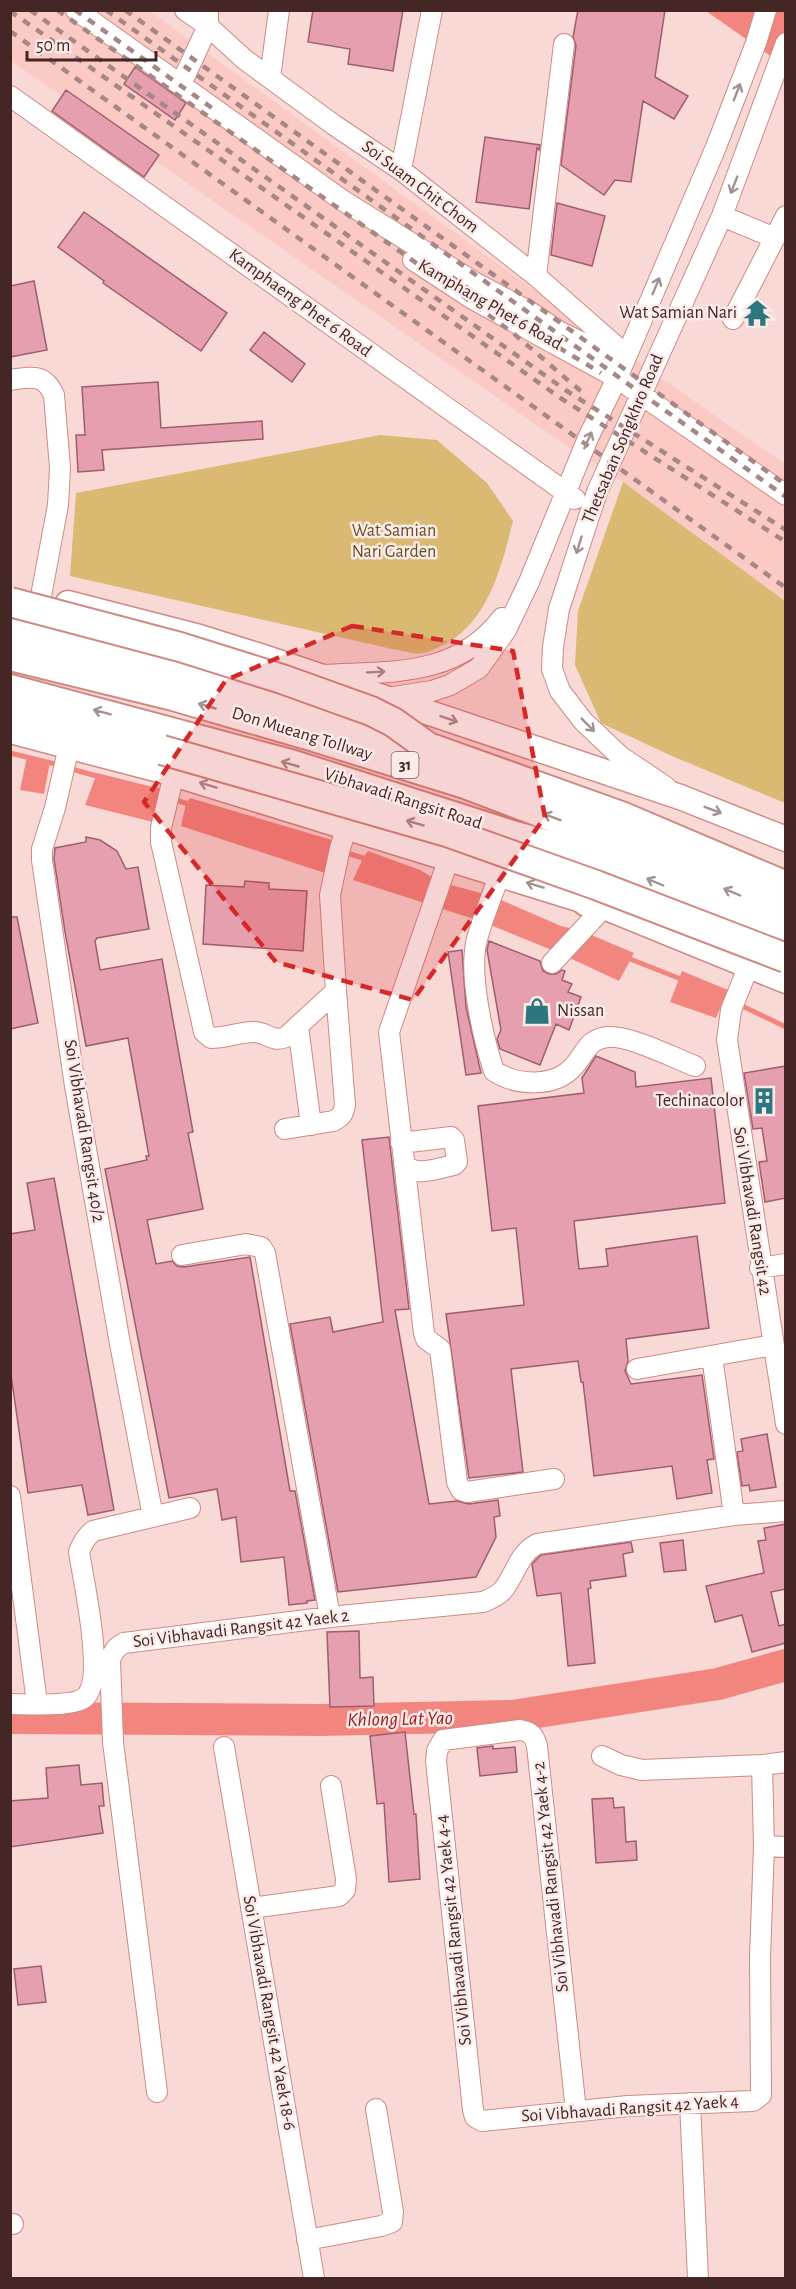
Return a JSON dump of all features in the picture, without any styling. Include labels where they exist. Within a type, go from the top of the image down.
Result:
[{"type":"highway","points":[[10,602],[180,646],[282,679],[370,711],[393,722],[428,747]]},
{"type":"highway","name":"Don Mueang Tollway","points":[[10,632],[170,671],[428,747],[621,816],[786,886]]},
{"type":"highway","name":"31","points":[[10,632],[175,668],[336,708],[621,805],[786,877]]},
{"type":"highway","name":"Don Mueang Tollway","points":[[10,656],[173,696],[465,784],[615,842],[786,916]]},
{"type":"highway","name":"Vibhavadi Rangsit Road","points":[[10,689],[70,703],[294,765],[512,835],[605,861],[786,938]]},
{"type":"highway","points":[[10,712],[168,774],[447,832],[596,885],[786,958]]},
{"type":"highway","points":[[512,835],[596,904]]},
{"type":"main road","points":[[10,589],[196,636],[318,675],[680,797],[786,839]]},
{"type":"main road","points":[[10,731],[67,754],[168,774],[344,837],[449,858],[496,885],[596,904],[786,981]]},
{"type":"street","name":"Kamphang Phet 6 Road","points":[[76,10],[342,200],[403,253],[471,298],[622,366]]},
{"type":"street","name":"Soi Suam Chit Chom","points":[[185,10],[208,18],[244,59],[401,170],[536,276],[622,366]]},
{"type":"street","points":[[270,78],[279,10]]},
{"type":"street","points":[[401,170],[432,10]]},
{"type":"street","name":"Thetsaban Songkhro Road","points":[[387,698],[432,691],[450,685],[479,668],[506,630],[529,582],[588,438],[622,366],[716,147],[756,43],[766,10]]},
{"type":"street","points":[[181,84],[208,18]]},
{"type":"street","name":"Thetsaban Songkhro Road","points":[[680,797],[620,756],[583,721],[560,691],[552,669],[558,609],[591,507],[611,456],[722,216],[786,43]]},
{"type":"street","points":[[536,276],[564,44]]},
{"type":"street","name":"Kamphaeng Phet 6 Road","points":[[10,96],[566,494],[591,507]]},
{"type":"street","points":[[722,216],[775,238]]},
{"type":"street","points":[[733,319],[786,216]]},
{"type":"street","points":[[622,366],[641,394],[783,491]]},
{"type":"street","points":[[10,380],[38,378],[44,380],[54,395],[60,468],[58,496],[41,597]]},
{"type":"street","points":[[318,675],[405,671],[427,667],[462,654],[494,629],[529,582]]},
{"type":"street","name":"Soi Vibhavadi Rangsit 40/2","points":[[67,754],[56,802],[45,836],[42,860],[75,1086],[153,1517]]},
{"type":"street","points":[[168,774],[161,842],[204,1032],[211,1038],[254,1032],[274,1040],[280,1039],[298,1026],[336,991]]},
{"type":"street","points":[[285,1129],[333,1121],[340,1118],[345,1105],[330,909],[333,880],[344,837]]},
{"type":"street","points":[[449,858],[389,1032],[424,1333],[426,1339],[440,1349],[458,1485],[461,1490],[467,1492],[554,1479]]},
{"type":"street","points":[[496,885],[477,940],[474,960],[477,992],[494,1071],[508,1079],[542,1082],[561,1077],[574,1065],[588,1044],[608,1037],[629,1040],[695,1066]]},
{"type":"street","points":[[556,958],[582,931],[596,904]]},
{"type":"street","name":"Soi Vibhavadi Rangsit 42","points":[[749,965],[733,1004],[727,1040],[760,1268],[776,1331],[786,1424]]},
{"type":"street","points":[[298,1026],[311,1125]]},
{"type":"street","points":[[401,1143],[451,1137],[454,1140],[457,1162],[454,1165],[415,1172],[404,1164]]},
{"type":"street","points":[[182,1255],[246,1244],[261,1247],[265,1252],[330,1617]]},
{"type":"street","points":[[760,1268],[786,1264]]},
{"type":"street","points":[[637,1369],[712,1356],[776,1331]]},
{"type":"street","points":[[712,1356],[734,1515]]},
{"type":"street","points":[[10,1496],[14,1548],[37,1703]]},
{"type":"street","points":[[10,1704],[71,1702],[83,1699],[90,1692],[95,1680],[95,1659],[79,1552],[81,1543],[93,1531],[190,1508]]},
{"type":"street","name":"Soi Vibhavadi Rangsit 42 Yaek 2","points":[[157,2092],[113,1742],[110,1660],[113,1652],[124,1643],[330,1617],[483,1602],[495,1597],[503,1590],[529,1548],[537,1544],[734,1515],[786,1511]]},
{"type":"street","name":"Soi Vibhavadi Rangsit 42 Yaek 4-2","points":[[443,1740],[520,1730],[534,1736],[537,1746],[576,2111]]},
{"type":"street","name":"Soi Vibhavadi Rangsit 42 Yaek 4-4","points":[[443,1740],[437,1752],[436,1761],[473,2110],[478,2119]]},
{"type":"street","name":"Soi Vibhavadi Rangsit 42 Yaek 18-6","points":[[224,1748],[314,2278]]},
{"type":"street","points":[[602,1756],[621,1765],[642,1770],[786,1762]]},
{"type":"street","points":[[762,1765],[764,1846],[786,1847]]},
{"type":"street","points":[[251,1908],[339,1896],[345,1890],[346,1879],[332,1786]]},
{"type":"street","name":"Soi Vibhavadi Rangsit 42 Yaek 4","points":[[478,2119],[487,2121],[576,2111],[753,2101],[761,2096],[760,1957],[764,1846]]},
{"type":"street","points":[[690,2103],[698,2278]]},
{"type":"street","points":[[308,2240],[392,2222],[393,2212],[376,2109]]},
{"type":"highlighted area","points":[[352,626],[513,651],[545,817],[413,1000],[276,962],[144,802],[226,680]]},
{"type":"shaded area","points":[[780,10],[785,12],[785,66],[706,11]]},
{"type":"shaded area","points":[[11,11],[150,11],[510,273],[785,464],[785,601],[623,482],[567,446],[11,61]]},
{"type":"shaded area","points":[[27,756],[50,762],[44,794],[20,790]]},
{"type":"shaded area","points":[[97,773],[161,789],[153,822],[85,805]]},
{"type":"shaded area","points":[[190,798],[332,840],[325,873],[181,826],[186,803]]},
{"type":"shaded area","points":[[368,851],[420,870],[440,882],[492,896],[561,926],[582,931],[634,953],[619,981],[559,953],[483,922],[353,880]]},
{"type":"shaded area","points":[[682,971],[728,990],[716,1018],[670,1002]]},
{"type":"green space","name":"Wat Samian Nari Garden","points":[[380,435],[437,440],[487,483],[513,521],[497,577],[480,611],[468,626],[437,648],[427,652],[412,653],[70,576],[76,493]]},
{"type":"green space","points":[[623,482],[785,601],[785,803],[674,757],[601,723],[575,665],[578,611]]},
{"type":"building","points":[[313,10],[403,10],[393,71],[348,64],[350,49],[308,42]]},
{"type":"building","points":[[578,10],[665,10],[655,77],[688,96],[674,119],[643,101],[631,182],[615,180],[604,195],[561,165],[576,45],[573,37]]},
{"type":"building","points":[[135,67],[186,103],[175,120],[124,84]]},
{"type":"building","points":[[66,90],[159,155],[144,177],[52,111]]},
{"type":"building","points":[[485,137],[540,145],[539,150],[537,148],[529,209],[476,202]]},
{"type":"building","points":[[557,203],[605,216],[592,266],[551,255]]},
{"type":"building","points":[[84,212],[227,313],[201,351],[103,283],[104,281],[58,247]]},
{"type":"building","points":[[34,281],[47,350],[10,357],[10,286]]},
{"type":"building","points":[[264,332],[305,364],[292,382],[250,350]]},
{"type":"building","points":[[158,382],[161,428],[262,421],[263,439],[102,450],[104,470],[78,472],[76,435],[85,435],[82,387]]},
{"type":"building","points":[[86,837],[100,840],[117,851],[126,869],[138,867],[149,929],[97,938],[95,941],[100,970],[162,959],[193,1132],[188,1133],[203,1209],[147,1220],[156,1264],[172,1261],[177,1266],[184,1267],[250,1257],[290,1491],[295,1491],[315,1600],[307,1601],[307,1603],[289,1605],[284,1557],[241,1562],[236,1517],[222,1520],[217,1489],[169,1498],[105,1169],[147,1160],[146,1156],[149,1156],[128,1038],[86,1046],[54,859],[55,848],[86,842]]},
{"type":"building","points":[[245,881],[269,883],[269,889],[307,891],[303,951],[203,944],[206,885],[244,887]]},
{"type":"building","points":[[10,917],[17,917],[38,1023],[10,1029]]},
{"type":"building","name":"Nissan","points":[[489,941],[540,961],[543,971],[549,974],[565,971],[562,980],[572,984],[568,992],[581,997],[569,1030],[556,1024],[540,1065],[500,1049],[497,1039],[501,1030],[487,950]]},
{"type":"building","points":[[462,950],[466,1007],[481,1073],[466,1075],[448,952]]},
{"type":"building","points":[[596,1056],[635,1072],[636,1087],[711,1078],[725,1203],[574,1221],[579,1269],[608,1266],[606,1249],[697,1236],[709,1328],[626,1339],[628,1361],[625,1371],[631,1384],[702,1375],[714,1459],[707,1460],[712,1493],[677,1499],[672,1466],[594,1476],[583,1382],[581,1382],[578,1361],[511,1369],[523,1472],[469,1478],[446,1314],[524,1305],[516,1228],[492,1231],[478,1106],[584,1093],[582,1078]]},
{"type":"building","name":"Techinacolor","points":[[786,1066],[786,1198],[765,1202],[759,1162],[767,1161],[762,1128],[753,1129],[744,1073]]},
{"type":"building","points":[[389,1137],[409,1309],[395,1310],[429,1504],[457,1501],[469,1504],[498,1500],[500,1516],[494,1517],[496,1537],[476,1577],[338,1592],[290,1324],[330,1317],[333,1332],[383,1322],[362,1140]]},
{"type":"building","points":[[54,1178],[114,1510],[88,1515],[82,1485],[28,1493],[10,1368],[10,1234],[35,1230],[27,1183]]},
{"type":"building","points":[[767,1434],[776,1487],[750,1491],[749,1485],[742,1486],[737,1452],[743,1451],[741,1439]]},
{"type":"building","points":[[786,1524],[786,1589],[771,1592],[779,1626],[786,1624],[786,1643],[752,1652],[742,1615],[715,1622],[706,1586],[764,1573],[758,1541],[766,1540],[764,1528]]},
{"type":"building","points":[[683,1540],[686,1570],[664,1572],[660,1543]]},
{"type":"building","points":[[631,1542],[633,1552],[623,1554],[626,1576],[590,1581],[591,1588],[588,1589],[595,1663],[568,1666],[561,1593],[537,1596],[532,1564],[541,1555]]},
{"type":"building","points":[[359,1631],[360,1678],[373,1677],[374,1706],[330,1707],[327,1632]]},
{"type":"building","points":[[405,1732],[414,1814],[416,1814],[420,1879],[389,1882],[384,1803],[377,1804],[370,1736]]},
{"type":"building","points":[[493,1746],[493,1749],[515,1747],[517,1772],[480,1776],[477,1748]]},
{"type":"building","points":[[79,1765],[81,1785],[102,1783],[104,1806],[99,1806],[103,1833],[10,1847],[10,1801],[48,1798],[46,1768]]},
{"type":"building","points":[[613,1798],[614,1808],[624,1807],[626,1842],[636,1841],[637,1860],[596,1863],[592,1799]]},
{"type":"building","points":[[41,1966],[46,2002],[18,2005],[14,1969]]},
{"type":"waterway","points":[[10,753],[59,765]]},
{"type":"waterway","points":[[68,768],[100,777]]},
{"type":"waterway","points":[[172,799],[192,805]]},
{"type":"waterway","points":[[344,852],[369,860]]},
{"type":"waterway","points":[[625,957],[686,981]]},
{"type":"waterway","points":[[738,1004],[786,1027]]},
{"type":"waterway","name":"Khlong Lat Yao","points":[[10,1718],[320,1720],[512,1716],[718,1684],[786,1665]]},
{"type":"railway","points":[[30,10],[567,391],[786,530]]},
{"type":"railway","points":[[57,10],[456,291],[513,333],[583,393]]},
{"type":"railway","points":[[75,10],[212,108]]},
{"type":"railway","points":[[106,10],[786,497]]},
{"type":"railway","points":[[125,10],[786,485]]},
{"type":"railway","points":[[10,11],[562,399],[786,542]]},
{"type":"railway","points":[[10,31],[786,588]]},
{"type":"railway","points":[[452,277],[518,323],[601,373]]},
{"type":"place","name":"Wat Samian Nari","points":[[757,313]]},
{"type":"place","name":"Nissan","points":[[537,1011]]},
{"type":"place","name":"Techinacolor","points":[[764,1101]]}]
